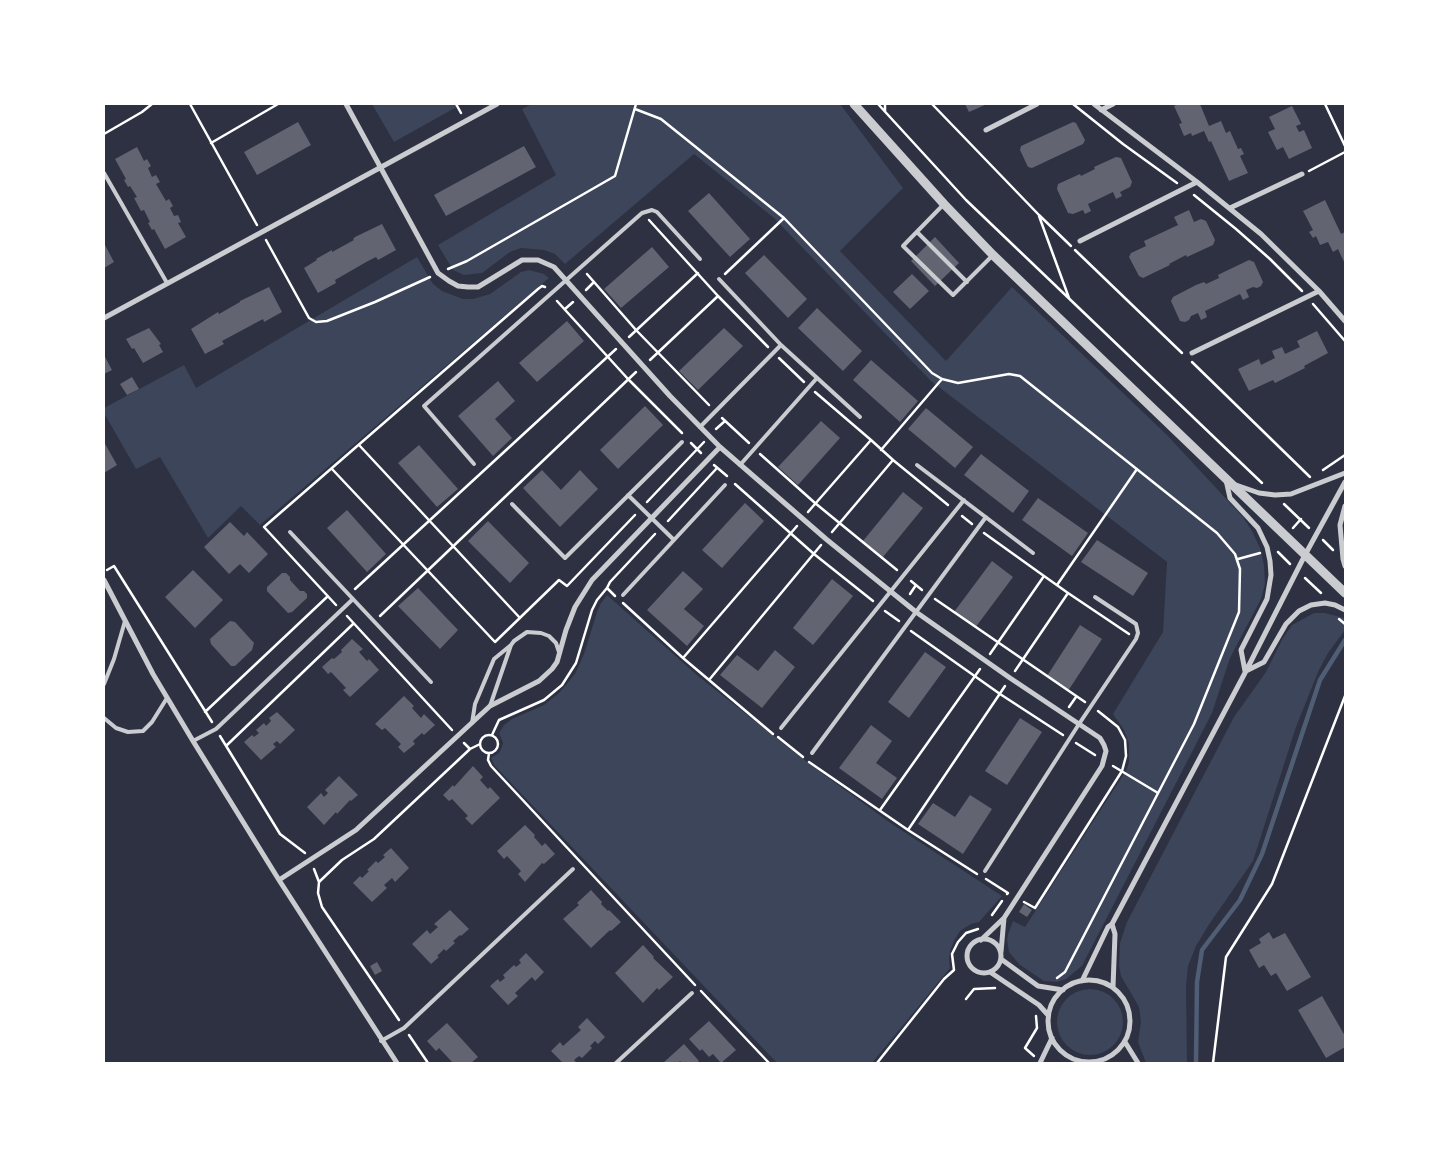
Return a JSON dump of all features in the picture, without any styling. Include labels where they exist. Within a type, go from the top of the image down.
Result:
[{"type":"street","points":[[346,104],[438,273],[458,286],[478,287],[522,260],[530,259],[547,263],[554,267],[642,366],[720,447],[740,465],[826,539],[916,612],[1100,738],[1106,751],[1104,760],[1004,918],[981,940],[970,947],[968,960],[975,971],[982,973],[990,972],[998,966],[1001,956],[1004,918]]},
{"type":"street","points":[[104,318],[497,104]]},
{"type":"street","points":[[854,104],[944,204],[993,255],[1345,593]]},
{"type":"street","points":[[986,130],[1037,104]]},
{"type":"street","points":[[1094,104],[1230,208],[1282,253],[1319,290],[1345,321]]},
{"type":"street","points":[[1101,110],[1113,104]]},
{"type":"street","points":[[1230,208],[1302,174]]},
{"type":"street","points":[[1080,241],[1198,182]]},
{"type":"street","points":[[1192,353],[1319,290]]},
{"type":"street","points":[[279,880],[356,830],[490,706],[538,681],[552,669],[560,654],[566,630],[575,607],[592,580],[720,447]]},
{"type":"street","points":[[1229,481],[1259,493],[1275,495],[1291,494],[1345,474]]},
{"type":"street","points":[[1229,481],[1230,498],[1258,528],[1267,547],[1270,561],[1271,574],[1267,598],[1241,650],[1246,671]]},
{"type":"street","points":[[1082,981],[1108,927],[1112,924],[1345,482]]},
{"type":"street","points":[[1345,506],[1340,525],[1345,566]]},
{"type":"street","points":[[104,580],[193,741],[279,880],[381,1041],[397,1063]]},
{"type":"street","points":[[1246,671],[1264,662],[1286,624],[1299,610],[1311,605],[1327,604],[1335,605],[1345,610]]},
{"type":"street","points":[[1112,924],[1115,934],[1113,987]]},
{"type":"street","points":[[981,940],[994,942],[998,946],[1001,956],[1038,986],[1063,990]]},
{"type":"street","points":[[990,972],[1039,1005],[1048,1015]]},
{"type":"street","points":[[1098,981],[1113,987],[1125,1000],[1128,1008],[1130,1025],[1125,1042],[1105,1062],[1072,1061],[1061,1051],[1049,1030],[1048,1015],[1051,1005],[1063,990],[1075,982],[1098,981]]},
{"type":"street","points":[[1040,1063],[1052,1038]]},
{"type":"street","points":[[1125,1042],[1138,1063]]},
{"type":"lane","points":[[104,173],[167,283]]},
{"type":"lane","points":[[944,204],[903,246],[953,295],[993,255]]},
{"type":"lane","points":[[474,464],[424,406],[567,281],[642,212],[652,210],[662,216],[700,259]]},
{"type":"lane","points":[[917,232],[967,282]]},
{"type":"lane","points":[[720,279],[781,345],[860,417]]},
{"type":"lane","points":[[700,426],[781,345]]},
{"type":"lane","points":[[740,465],[817,378]]},
{"type":"lane","points":[[512,504],[565,558],[682,442]]},
{"type":"lane","points":[[918,465],[1033,553]]},
{"type":"lane","points":[[623,595],[725,485]]},
{"type":"lane","points":[[628,495],[674,540]]},
{"type":"lane","points":[[781,728],[964,500]]},
{"type":"lane","points":[[812,753],[986,517]]},
{"type":"lane","points":[[290,532],[432,682]]},
{"type":"lane","points":[[985,871],[1136,639],[1138,633],[1136,624],[1095,597]]},
{"type":"lane","points":[[193,741],[216,730],[353,599]]},
{"type":"lane","points":[[104,684],[114,660],[125,621]]},
{"type":"lane","points":[[490,706],[514,640],[527,632],[541,633],[549,636],[556,643],[560,654]]},
{"type":"lane","points":[[472,724],[475,704],[494,659],[511,646]]},
{"type":"lane","points":[[104,718],[116,728],[128,732],[143,731],[152,722],[168,698]]},
{"type":"lane","points":[[381,1041],[404,1028],[573,869]]},
{"type":"lane","points":[[616,1063],[692,993]]},
{"type":"path","points":[[104,134],[152,104]]},
{"type":"path","points":[[211,142],[278,104]]},
{"type":"path","points":[[878,104],[966,200],[1343,559]]},
{"type":"path","points":[[885,104],[885,113]]},
{"type":"path","points":[[932,104],[1039,215],[1182,353]]},
{"type":"path","points":[[1073,104],[1236,229],[1270,259],[1307,296],[1345,341]]},
{"type":"path","points":[[1325,104],[1345,146]]},
{"type":"path","points":[[1302,174],[1345,152]]},
{"type":"path","points":[[1039,215],[1069,300]]},
{"type":"path","points":[[710,288],[784,218]]},
{"type":"path","points":[[492,735],[499,720],[544,700],[562,685],[576,663],[592,610],[597,600],[607,588],[683,658],[756,720],[814,765],[908,830],[1035,908],[1122,772],[1126,756],[1125,740],[1118,727],[1112,721],[997,644],[903,576],[815,503],[715,411],[636,330],[581,268]]},
{"type":"path","points":[[349,594],[698,273]]},
{"type":"path","points":[[374,621],[718,296]]},
{"type":"path","points":[[1190,360],[1312,478]]},
{"type":"path","points":[[881,450],[942,379]]},
{"type":"path","points":[[332,469],[494,642],[558,580],[567,586],[725,420]]},
{"type":"path","points":[[683,658],[870,440],[955,511],[1057,586],[1136,639]]},
{"type":"path","points":[[359,445],[520,618]]},
{"type":"path","points":[[1318,473],[1345,454]]},
{"type":"path","points":[[709,680],[893,460]]},
{"type":"path","points":[[1057,586],[1137,468]]},
{"type":"path","points":[[1275,549],[1326,599],[1328,610],[1345,624]]},
{"type":"path","points":[[104,572],[114,566],[276,829],[305,853],[311,861],[319,882],[318,893],[322,907],[428,1063]]},
{"type":"path","points":[[880,810],[1044,576]]},
{"type":"path","points":[[908,830],[1068,593]]},
{"type":"path","points":[[205,712],[328,596]]},
{"type":"path","points":[[226,746],[354,624]]},
{"type":"path","points":[[1213,1063],[1226,957],[1272,884],[1345,696]]},
{"type":"path","points":[[486,735],[492,735],[498,743],[497,748],[489,753],[483,750],[480,744],[481,739],[486,735]]},
{"type":"path","points":[[319,882],[342,860],[374,839],[470,749],[480,744]]},
{"type":"path","points":[[489,753],[488,760],[492,766],[769,1063]]},
{"type":"path","points":[[990,917],[1008,893]]},
{"type":"path","points":[[877,1063],[944,979],[954,970],[952,954],[958,942],[966,933],[977,929],[984,923]]},
{"type":"path","points":[[1033,1012],[1037,1024],[1025,1048],[1040,1063]]},
{"type":"shaded area","points":[[372,104],[462,104],[394,142]]},
{"type":"shaded area","points":[[532,104],[840,104],[903,188],[840,251],[946,361],[1012,287],[1167,435],[1243,517],[1252,531],[1260,548],[1264,565],[1265,584],[1261,599],[1230,658],[1212,713],[1082,966],[1066,979],[1057,982],[1044,981],[1020,965],[1009,952],[1008,934],[1013,921],[1025,927],[1127,769],[1129,744],[1124,730],[1113,714],[1163,632],[1167,562],[931,381],[774,218],[694,154],[565,264],[555,254],[544,250],[521,248],[510,252],[482,273],[464,275],[453,270],[438,245],[556,175],[522,109]]},
{"type":"shaded area","points":[[417,257],[433,284],[442,291],[463,299],[473,299],[490,294],[521,272],[529,270],[544,274],[549,278],[260,525],[241,506],[208,538],[160,457],[136,469],[104,413],[104,408],[184,365],[196,388]]},
{"type":"shaded area","points":[[607,595],[698,676],[811,765],[889,822],[1002,896],[979,922],[971,924],[960,931],[950,951],[950,968],[872,1063],[777,1063],[494,765],[491,758],[499,753],[502,747],[503,743],[499,733],[504,725],[512,719],[544,705],[559,693],[575,674],[584,654],[597,612]]},
{"type":"shaded area","points":[[1314,613],[1325,613],[1344,618],[1345,630],[1328,653],[1318,672],[1296,727],[1253,861],[1208,926],[1196,946],[1188,966],[1186,987],[1187,1063],[1146,1063],[1138,1042],[1141,1022],[1139,1007],[1121,976],[1119,966],[1120,943],[1127,922],[1234,717],[1266,672],[1283,638],[1292,625]]},
{"type":"shaded area","points":[[1083,989],[1097,989],[1109,994],[1118,1003],[1123,1015],[1121,1035],[1114,1046],[1097,1055],[1083,1055],[1071,1050],[1062,1041],[1057,1029],[1057,1015],[1062,1003],[1071,994]]},
{"type":"building","points":[[965,104],[987,104],[969,112]]},
{"type":"building","points":[[1178,104],[1200,104],[1209,126],[1221,121],[1226,133],[1230,131],[1238,149],[1241,148],[1244,154],[1240,156],[1248,173],[1229,181],[1211,141],[1209,142],[1204,131],[1192,136],[1191,133],[1184,136],[1179,124],[1182,123],[1174,106]]},
{"type":"building","points":[[1292,106],[1301,124],[1296,126],[1299,132],[1304,130],[1312,148],[1289,159],[1283,147],[1277,150],[1268,132],[1275,129],[1269,117]]},
{"type":"building","points":[[298,122],[311,145],[257,175],[244,152]]},
{"type":"building","points":[[1073,122],[1076,123],[1085,140],[1083,144],[1032,168],[1028,167],[1020,150],[1021,146]]},
{"type":"building","points":[[524,146],[536,167],[446,216],[434,195]]},
{"type":"building","points":[[137,147],[144,161],[147,159],[151,166],[148,168],[152,177],[156,175],[160,182],[156,184],[166,201],[169,199],[173,206],[170,208],[174,216],[178,215],[181,222],[178,223],[186,237],[165,249],[154,229],[152,230],[148,223],[150,222],[144,210],[141,211],[134,198],[137,197],[130,186],[128,187],[124,180],[126,179],[115,159]]},
{"type":"building","points":[[1116,157],[1121,158],[1132,182],[1130,187],[1120,192],[1122,196],[1116,199],[1113,192],[1088,204],[1091,211],[1085,214],[1083,210],[1073,214],[1068,213],[1057,189],[1058,184],[1080,174],[1081,176],[1095,169],[1094,167]]},
{"type":"building","points":[[709,193],[750,239],[730,257],[688,211]]},
{"type":"building","points":[[1325,200],[1341,234],[1345,232],[1345,264],[1338,249],[1333,252],[1328,242],[1320,245],[1316,236],[1313,238],[1309,232],[1313,230],[1303,211]]},
{"type":"building","points":[[1189,210],[1194,222],[1201,219],[1206,221],[1215,240],[1213,245],[1187,257],[1186,255],[1143,278],[1139,276],[1129,257],[1131,253],[1146,246],[1144,241],[1178,225],[1174,217]]},
{"type":"building","points":[[382,224],[396,250],[378,260],[376,257],[368,261],[335,280],[336,283],[318,293],[304,268],[332,250],[332,252],[354,240],[355,237]]},
{"type":"building","points":[[935,237],[959,263],[935,286],[911,261]]},
{"type":"building","points":[[104,243],[114,262],[104,268]]},
{"type":"building","points":[[652,247],[669,267],[621,308],[604,289]]},
{"type":"building","points":[[764,255],[807,299],[788,318],[745,273]]},
{"type":"building","points":[[1249,260],[1254,262],[1263,282],[1257,288],[1253,287],[1246,290],[1249,297],[1243,300],[1240,294],[1205,311],[1207,317],[1201,320],[1198,313],[1191,316],[1185,322],[1180,321],[1171,301],[1173,297],[1196,285],[1204,282],[1206,284],[1219,278],[1218,275]]},
{"type":"building","points":[[912,274],[929,291],[910,309],[893,292]]},
{"type":"building","points":[[269,287],[282,312],[264,322],[263,319],[222,341],[224,344],[205,354],[191,329],[218,312],[219,314]]},
{"type":"building","points":[[817,308],[862,351],[843,371],[798,328]]},
{"type":"building","points":[[567,321],[584,341],[537,382],[519,363]]},
{"type":"building","points":[[149,328],[161,344],[159,345],[163,352],[143,363],[126,339]]},
{"type":"building","points":[[724,328],[743,346],[698,390],[679,371]]},
{"type":"building","points":[[1317,331],[1328,353],[1304,366],[1305,368],[1275,383],[1273,380],[1249,391],[1238,369],[1259,359],[1261,365],[1275,358],[1272,351],[1282,347],[1285,354],[1300,347],[1297,341]]},
{"type":"building","points":[[104,355],[112,370],[104,374]]},
{"type":"building","points":[[871,360],[918,401],[900,422],[853,380]]},
{"type":"building","points":[[132,377],[139,389],[127,395],[120,384]]},
{"type":"building","points":[[498,381],[515,401],[495,419],[512,438],[493,456],[458,416]]},
{"type":"building","points":[[645,406],[663,425],[618,469],[600,450]]},
{"type":"building","points":[[926,408],[973,447],[955,468],[908,429]]},
{"type":"building","points":[[821,421],[840,438],[798,485],[778,467]]},
{"type":"building","points":[[104,442],[117,465],[104,473]]},
{"type":"building","points":[[419,445],[458,489],[437,507],[398,463]]},
{"type":"building","points":[[981,454],[1029,491],[1013,513],[964,475]]},
{"type":"building","points":[[542,470],[561,490],[580,470],[598,489],[560,527],[523,488]]},
{"type":"building","points":[[903,492],[923,508],[883,557],[863,541]]},
{"type":"building","points":[[1038,498],[1088,533],[1072,556],[1022,520]]},
{"type":"building","points":[[745,503],[764,521],[722,568],[702,550]]},
{"type":"building","points":[[347,510],[386,554],[367,572],[327,528]]},
{"type":"building","points":[[488,521],[529,563],[510,583],[468,541]]},
{"type":"building","points":[[230,522],[244,536],[247,532],[268,554],[249,573],[240,564],[229,574],[204,547]]},
{"type":"building","points":[[1097,540],[1148,573],[1133,596],[1081,562]]},
{"type":"building","points":[[992,561],[1013,577],[975,628],[954,612]]},
{"type":"building","points":[[193,570],[223,600],[195,628],[165,597]]},
{"type":"building","points":[[683,571],[703,589],[684,609],[704,626],[687,646],[647,610]]},
{"type":"building","points":[[282,573],[286,573],[300,591],[304,591],[307,594],[307,598],[292,612],[288,613],[267,591],[267,587]]},
{"type":"building","points":[[832,579],[853,596],[813,645],[793,628]]},
{"type":"building","points":[[418,588],[458,630],[440,649],[398,606]]},
{"type":"building","points":[[230,621],[235,622],[254,643],[252,650],[235,666],[231,666],[211,644],[210,639]]},
{"type":"building","points":[[1080,625],[1102,639],[1068,691],[1047,676]]},
{"type":"building","points":[[352,639],[363,649],[359,652],[379,670],[350,697],[343,690],[346,688],[331,672],[328,674],[322,667],[342,652],[341,650]]},
{"type":"building","points":[[775,650],[795,667],[762,708],[720,675],[737,655],[758,671]]},
{"type":"building","points":[[925,652],[946,667],[909,718],[888,702]]},
{"type":"building","points":[[404,696],[414,706],[412,708],[421,718],[424,714],[435,725],[424,735],[422,733],[413,741],[415,744],[404,753],[398,747],[401,744],[385,728],[382,730],[375,724]]},
{"type":"building","points":[[277,712],[295,730],[280,744],[277,741],[273,744],[276,747],[261,760],[244,742],[252,735],[254,737],[259,733],[256,730],[264,723],[266,726],[271,721],[269,718]]},
{"type":"building","points":[[1020,718],[1042,732],[1007,785],[985,771]]},
{"type":"building","points":[[871,725],[892,741],[876,763],[897,778],[882,799],[839,768]]},
{"type":"building","points":[[473,766],[483,777],[480,780],[500,798],[472,825],[465,818],[468,816],[452,799],[449,801],[443,795],[453,785],[454,787]]},
{"type":"building","points":[[339,776],[358,795],[350,800],[337,814],[336,812],[324,825],[307,807],[321,793],[324,797],[328,793],[325,790]]},
{"type":"building","points":[[970,795],[992,809],[963,854],[918,824],[933,803],[955,817]]},
{"type":"building","points":[[525,825],[542,846],[545,843],[555,854],[544,864],[542,863],[525,882],[518,874],[521,871],[507,856],[504,859],[497,851]]},
{"type":"building","points":[[391,848],[409,868],[395,882],[392,878],[384,885],[387,888],[372,902],[353,883],[360,876],[362,878],[376,861],[378,863],[385,857],[383,855]]},
{"type":"building","points":[[591,890],[602,902],[601,904],[621,922],[591,948],[563,919],[579,905],[577,903]]},
{"type":"building","points":[[1024,904],[1032,910],[1027,917],[1019,912]]},
{"type":"building","points":[[450,910],[469,929],[453,941],[455,943],[446,951],[444,949],[431,964],[412,944],[427,930],[430,934],[438,927],[434,924]]},
{"type":"building","points":[[1269,932],[1273,939],[1285,933],[1311,977],[1287,991],[1276,973],[1271,976],[1264,965],[1259,968],[1249,950],[1261,943],[1259,939]]},
{"type":"building","points":[[643,945],[653,958],[673,977],[659,990],[657,988],[643,1003],[615,973]]},
{"type":"building","points":[[526,953],[544,972],[535,981],[532,977],[515,993],[518,996],[508,1005],[490,986],[498,979],[500,982],[505,978],[503,975],[514,965],[516,967],[521,963],[519,960]]},
{"type":"building","points":[[377,962],[382,971],[375,975],[370,966]]},
{"type":"building","points":[[1322,996],[1345,1036],[1345,1047],[1326,1058],[1298,1010]]},
{"type":"building","points":[[587,1018],[605,1037],[598,1044],[595,1041],[590,1046],[592,1048],[582,1058],[579,1056],[574,1060],[577,1063],[563,1063],[551,1051],[560,1042],[563,1046],[581,1030],[578,1027]]},
{"type":"building","points":[[709,1021],[736,1050],[721,1063],[713,1054],[709,1057],[702,1049],[700,1051],[689,1039]]},
{"type":"building","points":[[447,1023],[478,1057],[471,1063],[453,1063],[439,1048],[436,1051],[427,1041]]},
{"type":"building","points":[[684,1044],[699,1061],[696,1063],[682,1063],[680,1061],[678,1063],[663,1063]]},
{"type":"waterway","points":[[1196,1063],[1197,982],[1202,950],[1240,900],[1262,854],[1320,680],[1345,640]]}]
